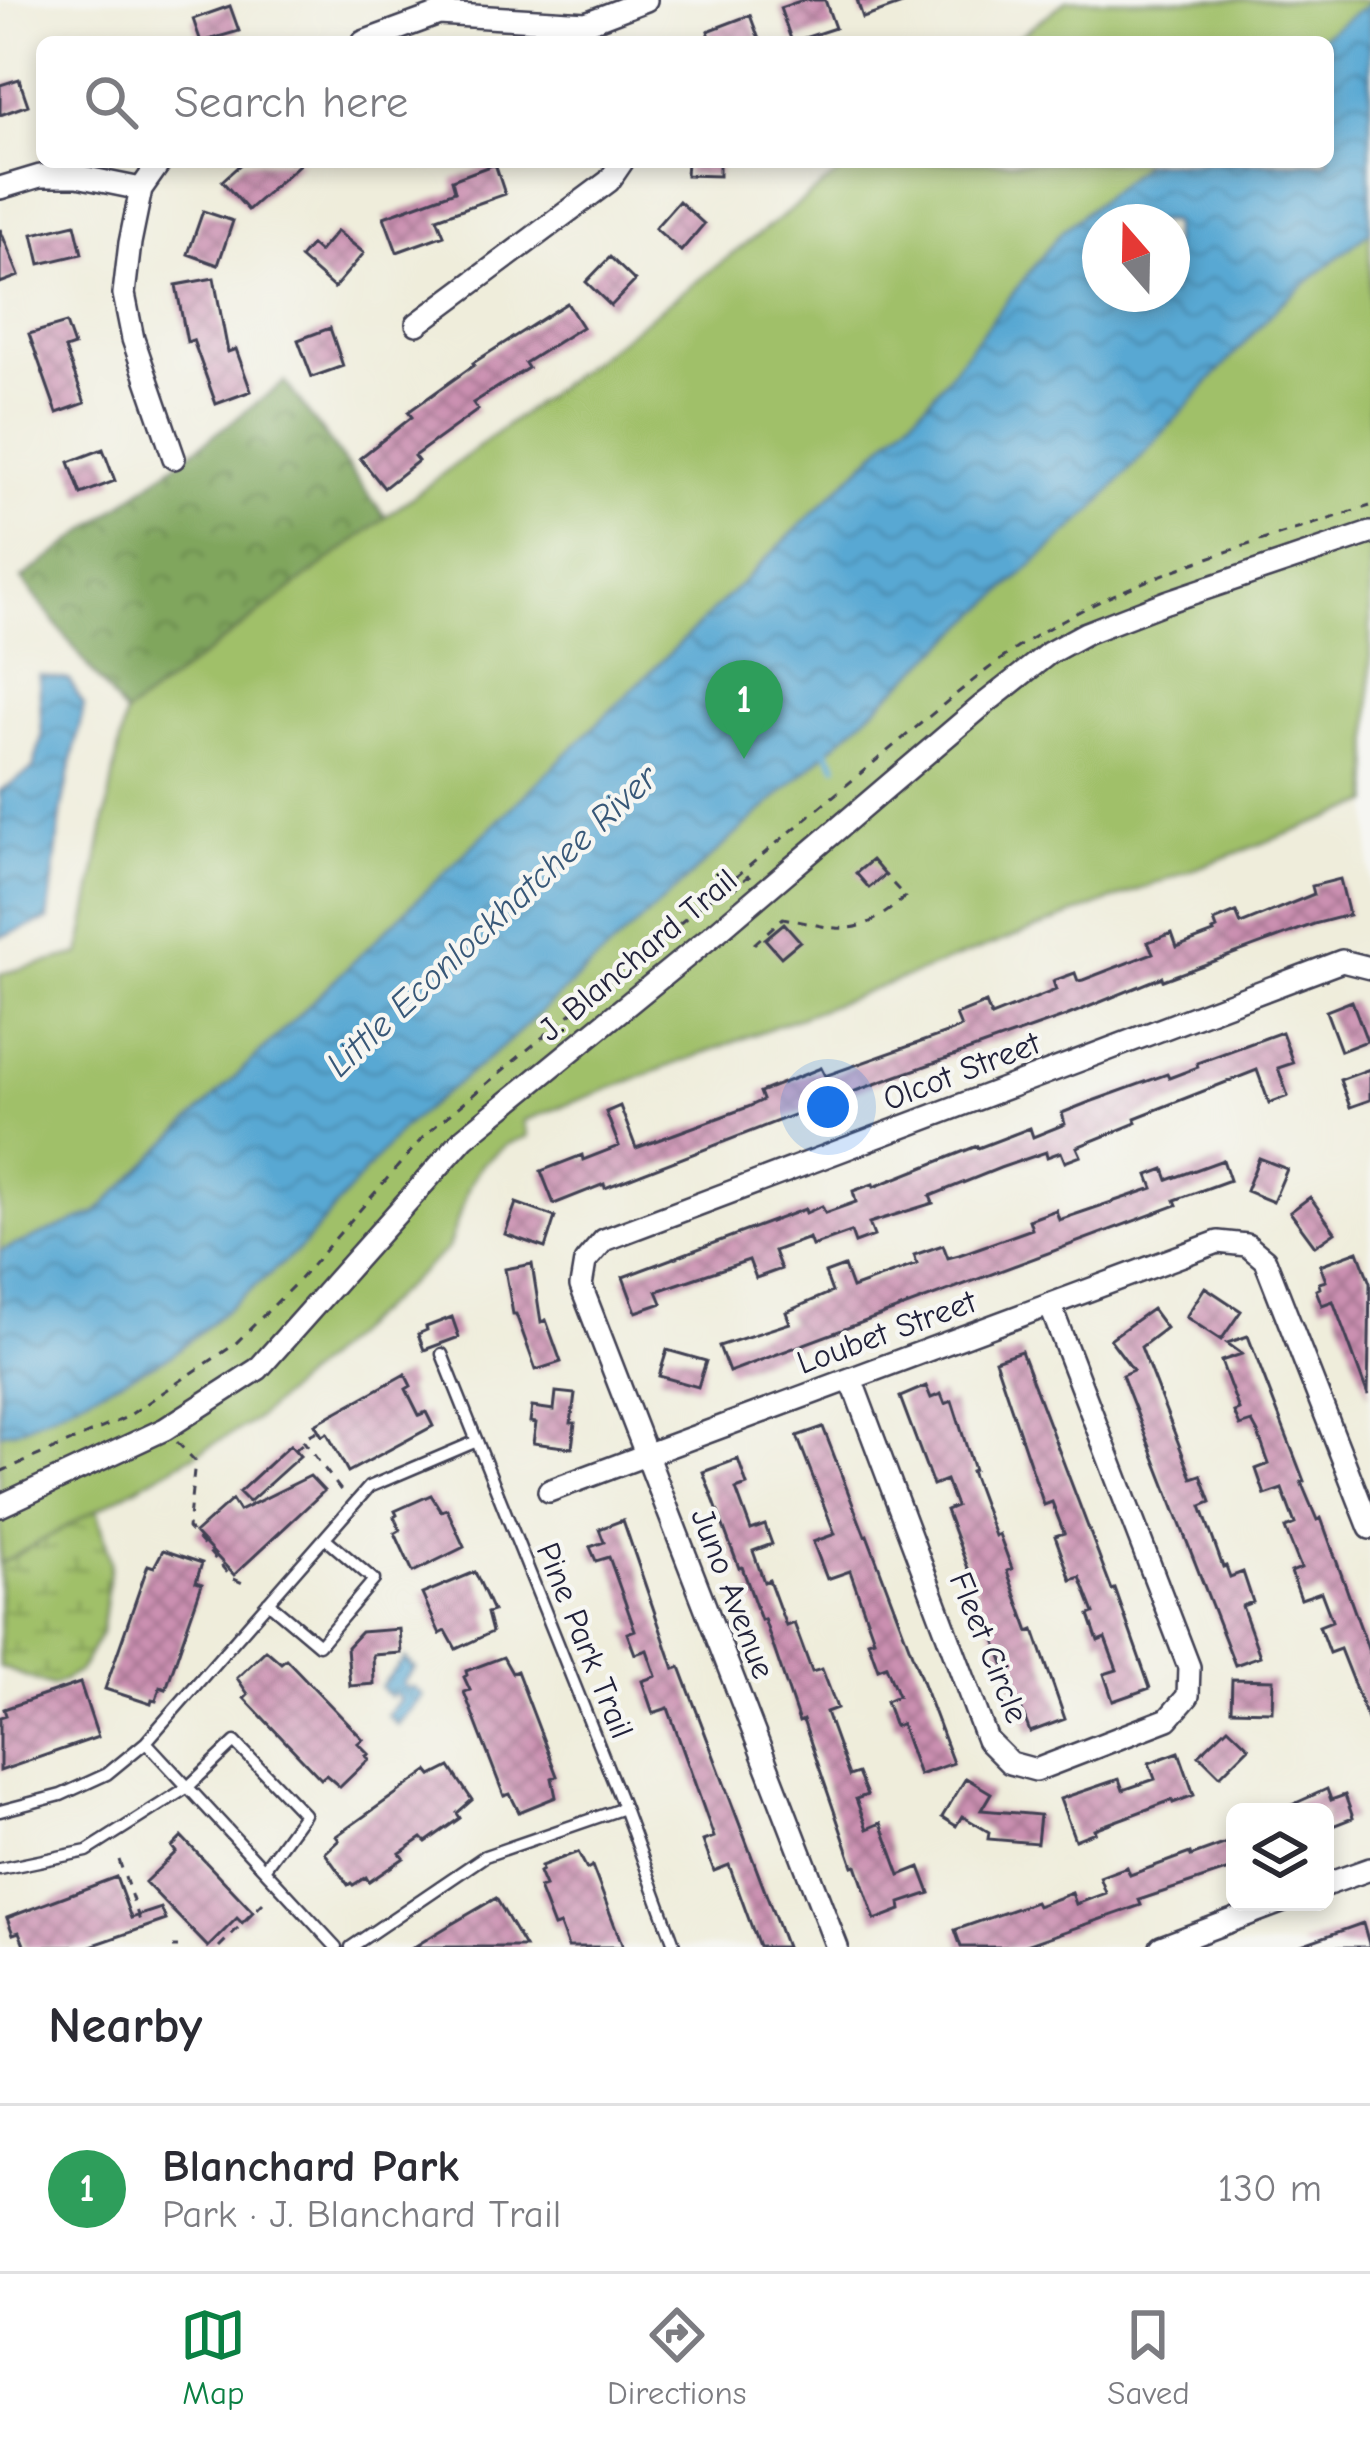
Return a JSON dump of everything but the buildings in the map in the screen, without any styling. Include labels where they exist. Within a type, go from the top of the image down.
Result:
[{"type":"street","points":[[376,36],[438,7],[589,32],[646,0]]},
{"type":"street","points":[[156,168],[141,189],[124,294],[133,339],[174,458]]},
{"type":"street","points":[[417,324],[608,181],[618,168]]},
{"type":"street","points":[[0,188],[40,176],[77,176],[141,189]]},
{"type":"street","name":"J. Blanchard Trail","points":[[0,1506],[165,1429],[258,1369],[464,1138],[1039,661],[1133,614],[1370,533]]},
{"type":"street","name":"Olcot Street","points":[[585,1262],[604,1240],[1253,995],[1342,962],[1370,967]]},
{"type":"street","name":"Loubet Street","points":[[549,1491],[1218,1242],[1247,1245],[1265,1260],[1370,1528]]},
{"type":"street","name":"Juno Avenue","points":[[585,1262],[580,1286],[837,1947]]},
{"type":"street","name":"Fleet Circle","points":[[851,1379],[987,1740],[1010,1763],[1036,1770],[1168,1719],[1187,1696],[1189,1667],[1050,1305]]},
{"type":"street","points":[[1334,1883],[1370,1869]]},
{"type":"street","points":[[1161,1947],[1257,1911]]},
{"type":"lane","name":"Pine Park Trail","points":[[442,1354],[676,1947]]},
{"type":"lane","points":[[0,1810],[61,1795],[107,1774],[146,1742],[369,1487],[477,1441]]},
{"type":"lane","points":[[268,1602],[319,1645],[374,1580],[325,1538]]},
{"type":"lane","points":[[146,1742],[336,1947]]},
{"type":"lane","points":[[0,1869],[87,1851],[188,1787],[235,1742],[304,1814],[264,1869]]},
{"type":"lane","points":[[351,1947],[484,1856],[624,1808]]},
{"type":"path","points":[[754,944],[783,918],[849,930],[878,920],[905,897],[885,875]]},
{"type":"path","points":[[165,1429],[195,1462],[188,1528],[232,1578],[249,1586]]},
{"type":"path","points":[[317,1431],[302,1439],[348,1499]]},
{"type":"path","points":[[295,1450],[304,1442]]},
{"type":"path","points":[[119,1860],[143,1930]]},
{"type":"path","points":[[219,1947],[262,1903]]},
{"type":"green space","points":[[1067,0],[1370,0],[1370,803],[523,1121],[528,1136],[507,1144],[482,1164],[469,1186],[448,1248],[254,1421],[0,1564],[0,974],[80,954],[125,715],[846,168],[1334,168],[1334,36],[1020,36]]},
{"type":"green space","points":[[285,382],[386,518],[125,715],[22,579]]},
{"type":"green space","points":[[87,1507],[98,1512],[111,1562],[101,1633],[80,1671],[52,1686],[0,1667],[0,1543]]},
{"type":"water","name":"Little Econlockhatchee River","points":[[1370,3],[1370,231],[1279,305],[1092,511],[502,1047],[402,1128],[301,1248],[172,1355],[17,1430],[0,1433],[0,1251],[96,1213],[929,400],[1060,233],[1082,215],[1082,312],[1190,312],[1190,204],[1095,204],[1139,168],[1334,168],[1334,36],[1323,36]]},
{"type":"water","points":[[39,675],[69,680],[84,705],[62,807],[48,920],[0,937],[0,791],[33,769],[42,737]]},
{"type":"water","points":[[405,1658],[415,1668],[402,1683],[423,1696],[397,1725],[387,1715],[400,1699],[380,1687]]},
{"type":"waterway","points":[[825,748],[836,765]]},
{"type":"place","name":"Blanchard Park","points":[[744,759]]}]
